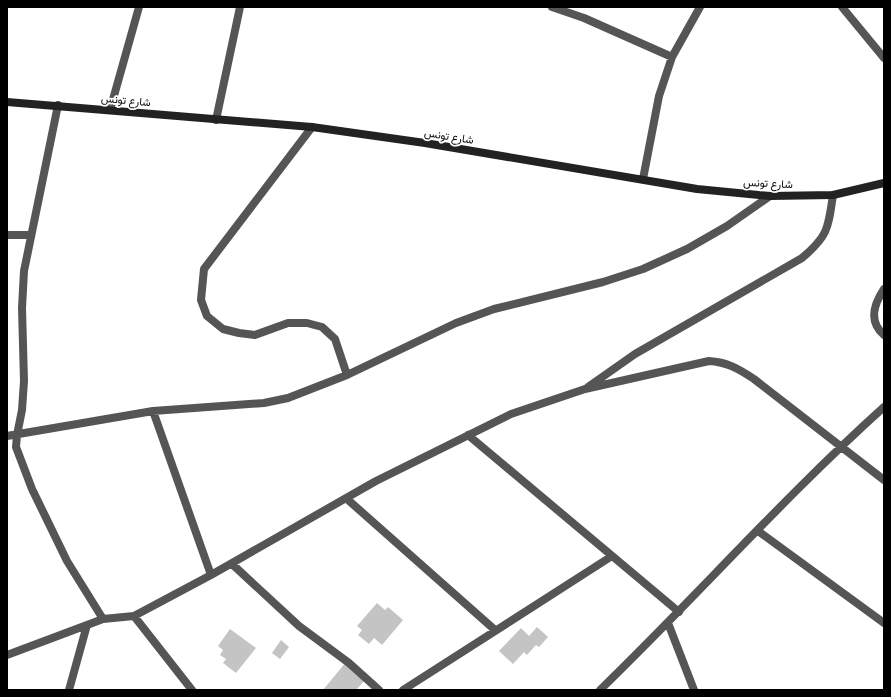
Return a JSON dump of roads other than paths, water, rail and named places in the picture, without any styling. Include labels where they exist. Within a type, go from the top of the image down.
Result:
[{"type":"street","points":[[110,110],[139,7]]},
{"type":"street","points":[[216,120],[240,7]]},
{"type":"street","points":[[552,7],[584,18],[672,57]]},
{"type":"street","points":[[643,179],[659,96],[672,57],[700,7]]},
{"type":"street","points":[[842,7],[884,58]]},
{"type":"street","name":"شارع تونس","points":[[7,102],[312,127],[433,144],[697,189],[770,196],[833,195],[884,183]]},
{"type":"street","points":[[58,105],[24,271],[22,308],[24,381],[22,410],[16,435],[16,447],[21,463],[36,497],[67,561],[103,619]]},
{"type":"street","points":[[312,127],[204,269],[201,300],[207,316],[223,329],[239,333],[255,335],[288,323],[307,323],[322,327],[335,339],[347,375]]},
{"type":"street","points":[[585,389],[635,354],[802,258],[819,243],[829,224],[833,195]]},
{"type":"street","points":[[7,436],[154,411],[264,403],[288,398],[347,375],[456,323],[494,309],[603,282],[643,269],[687,248],[727,226],[770,196]]},
{"type":"street","points":[[7,235],[32,235]]},
{"type":"street","points":[[884,289],[873,310],[875,322],[884,335]]},
{"type":"street","points":[[7,655],[103,619],[134,616],[232,564],[376,481],[511,414],[585,389],[709,362],[721,362],[734,366],[754,379],[884,480]]},
{"type":"street","points":[[600,690],[679,612],[840,447],[884,407]]},
{"type":"street","points":[[154,411],[211,575]]},
{"type":"street","points":[[468,435],[679,612]]},
{"type":"street","points":[[347,499],[495,630]]},
{"type":"street","points":[[758,531],[884,623]]},
{"type":"street","points":[[403,690],[612,556]]},
{"type":"street","points":[[232,564],[299,626],[349,663],[379,690]]},
{"type":"street","points":[[134,616],[192,690]]},
{"type":"street","points":[[668,623],[694,690]]},
{"type":"street","points":[[69,690],[87,625]]}]
